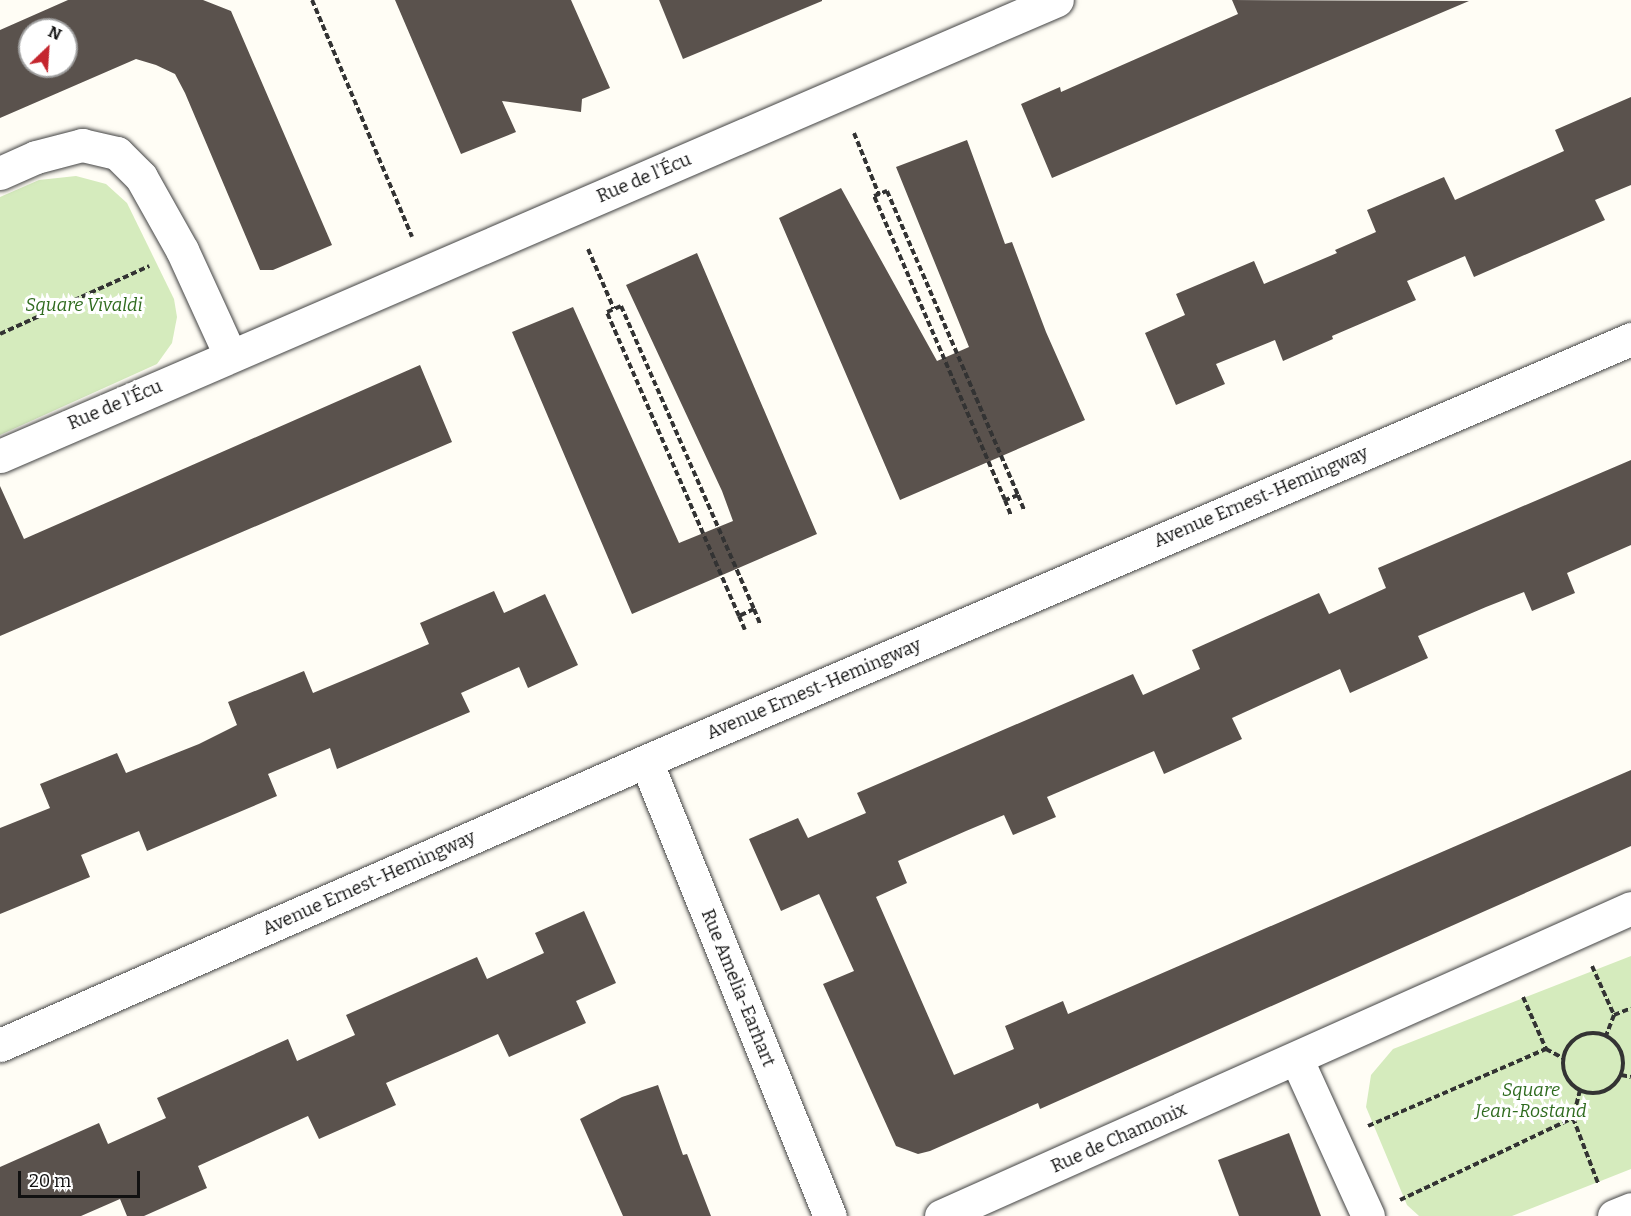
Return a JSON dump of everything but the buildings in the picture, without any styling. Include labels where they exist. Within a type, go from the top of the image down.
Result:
[{"type":"street","name":"Rue de l'Écu","points":[[0,456],[1058,0]]},
{"type":"street","points":[[0,172],[36,157],[82,145],[117,153],[141,177],[182,250],[230,355]]},
{"type":"street","name":"Avenue Ernest-Hemingway","points":[[0,1045],[646,761],[1631,339]]},
{"type":"street","name":"Rue Amelia-Earhart","points":[[646,761],[830,1216]]},
{"type":"street","name":"Rue de Chamonix","points":[[941,1216],[1297,1060],[1631,908]]},
{"type":"street","points":[[1297,1060],[1368,1216]]},
{"type":"street","points":[[1608,1205],[1631,1209]]},
{"type":"path","points":[[312,0],[427,271]]},
{"type":"path","points":[[854,133],[879,195]]},
{"type":"path","points":[[1011,516],[874,196],[887,191],[1024,510]]},
{"type":"path","points":[[588,249],[614,309]]},
{"type":"path","points":[[0,334],[182,250]]},
{"type":"path","points":[[745,630],[607,312],[621,306],[760,624]]},
{"type":"path","points":[[1005,500],[1018,495]]},
{"type":"path","points":[[739,616],[754,609]]},
{"type":"path","points":[[1577,932],[1614,1016]]},
{"type":"path","points":[[1508,962],[1546,1049],[1563,1058]]},
{"type":"path","points":[[1606,1036],[1614,1016],[1631,1008]]},
{"type":"path","points":[[1581,1036],[1606,1036],[1622,1054],[1621,1075],[1608,1089],[1589,1093],[1580,1090],[1566,1077],[1563,1058],[1567,1049],[1581,1036]]},
{"type":"path","points":[[1334,1141],[1546,1049]]},
{"type":"path","points":[[1621,1075],[1631,1077]]},
{"type":"path","points":[[1580,1090],[1573,1118],[1608,1205]]},
{"type":"path","points":[[1368,1216],[1573,1118]]},
{"type":"green space","name":"Square Vivaldi","points":[[76,176],[106,184],[127,203],[174,299],[177,317],[172,343],[157,364],[0,435],[0,197],[39,180]]},
{"type":"green space","name":"Square Jean-Rostand","points":[[1631,956],[1631,1169],[1512,1216],[1419,1216],[1407,1205],[1366,1107],[1371,1075],[1393,1049]]}]
